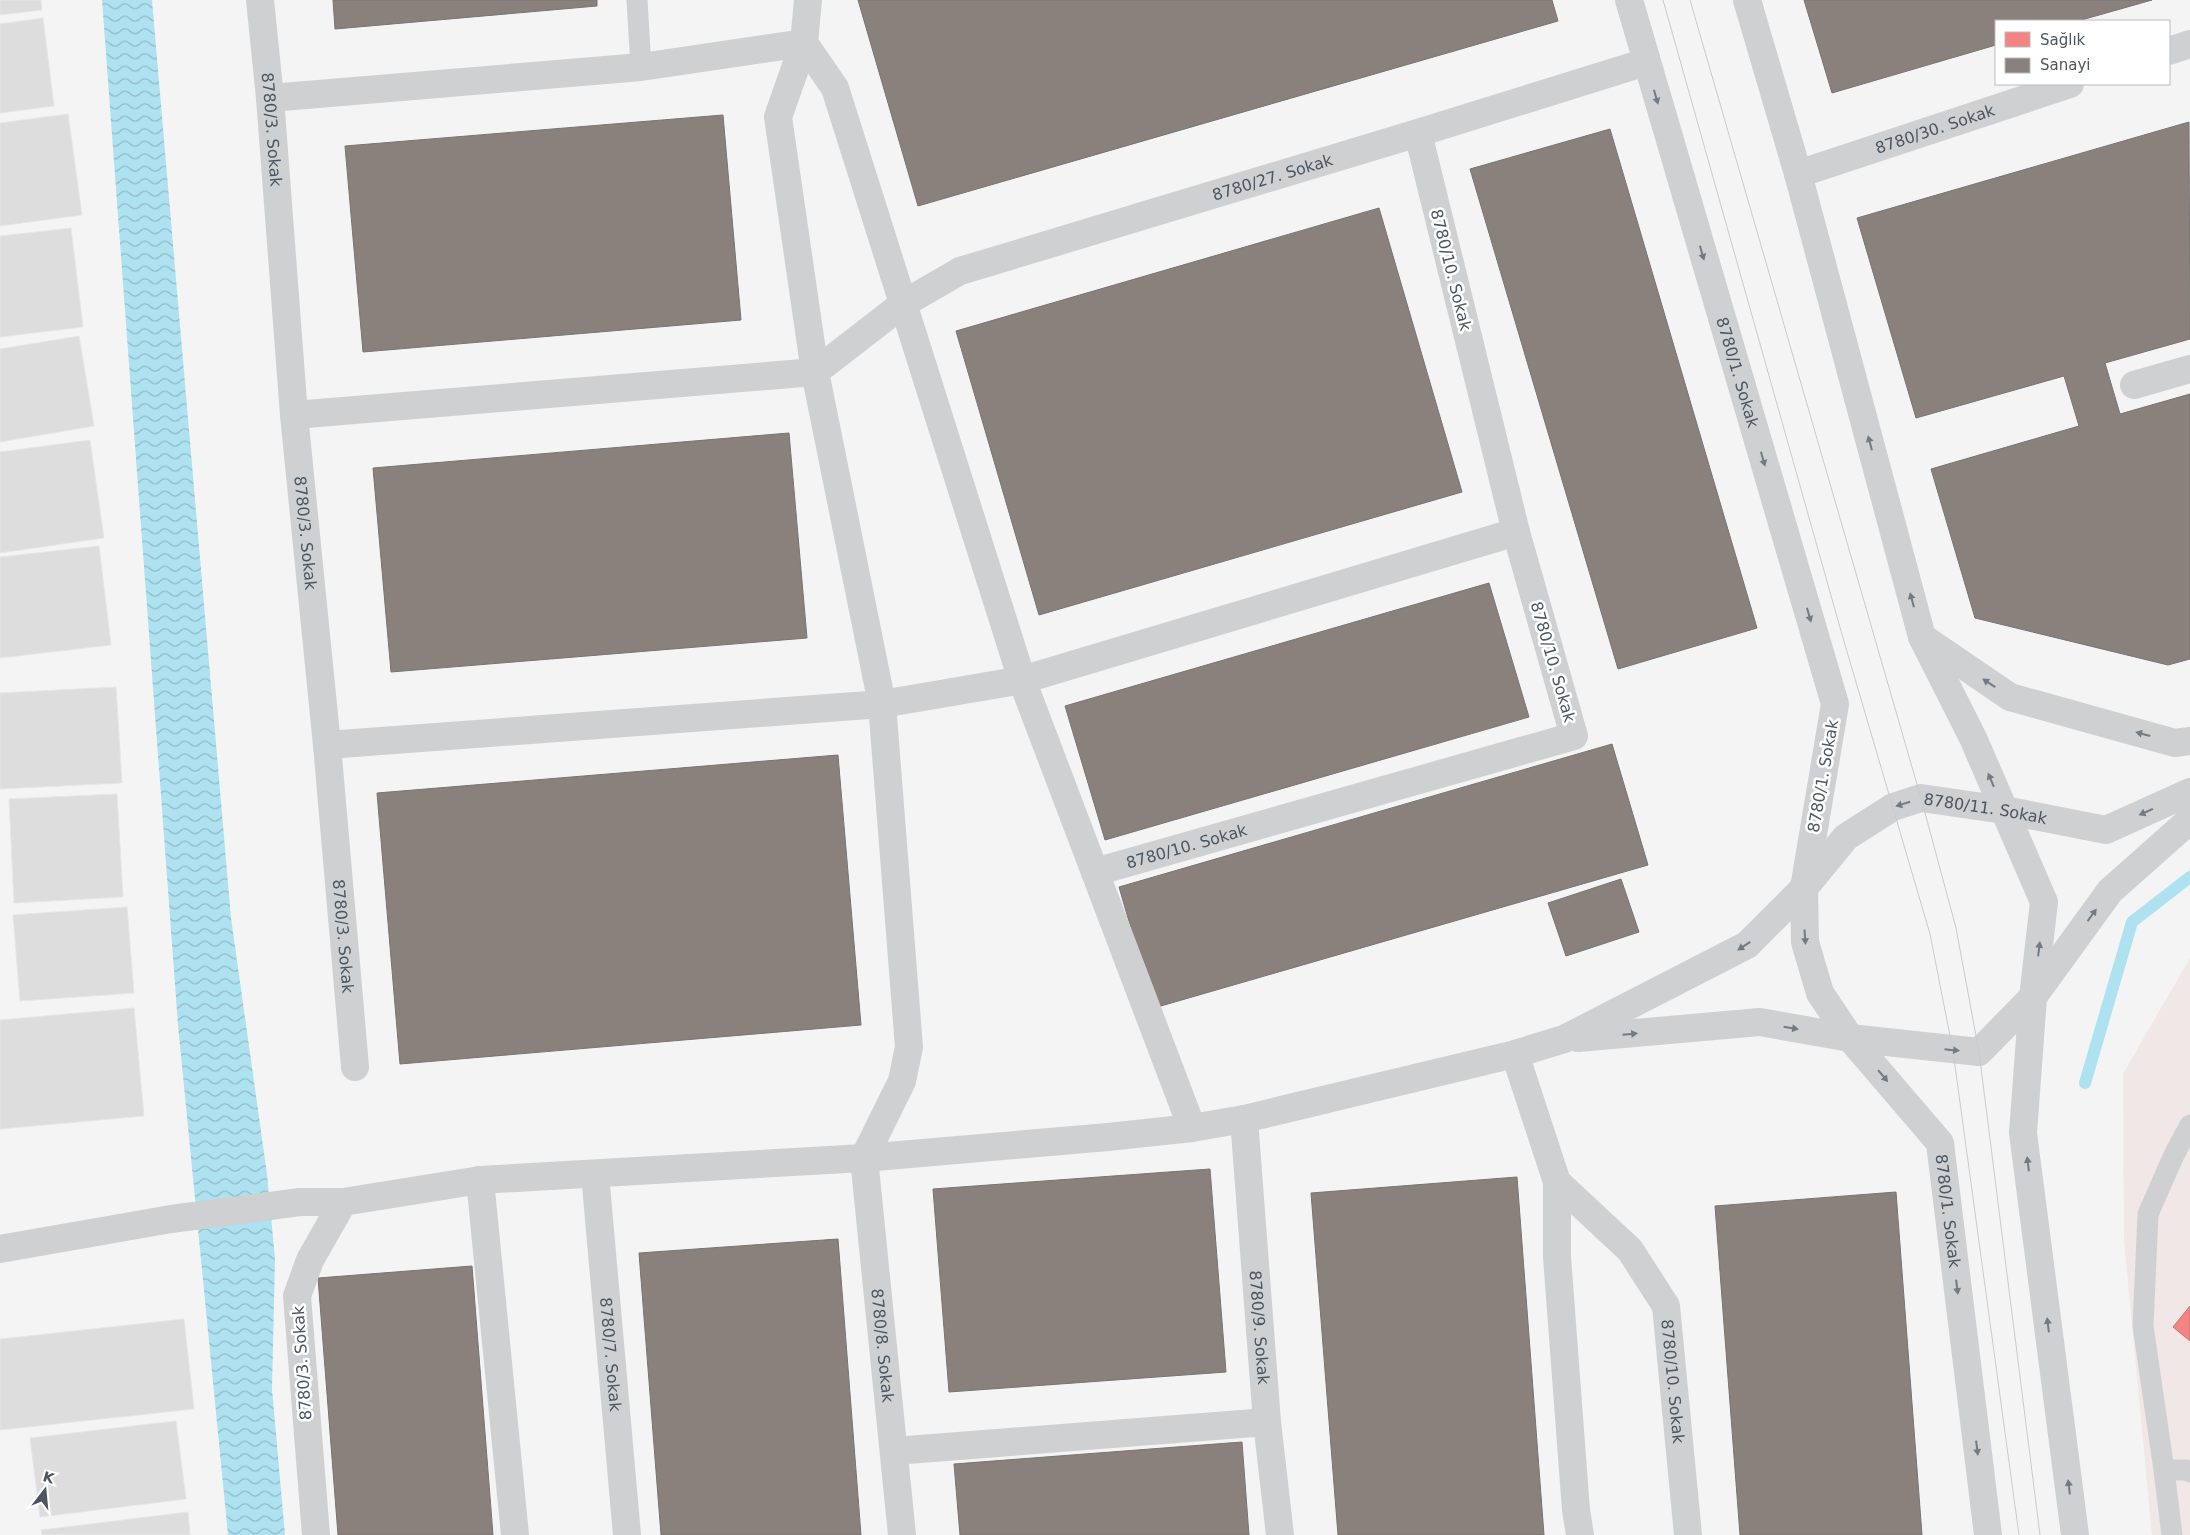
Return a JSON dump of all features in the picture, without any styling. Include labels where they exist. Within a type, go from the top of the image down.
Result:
[{"type":"street","name":"8780/3. Sokak","points":[[260,0],[270,98],[294,416],[327,745],[355,1066]]},
{"type":"street","points":[[808,0],[804,44],[778,118],[815,372],[882,704],[909,1047],[902,1081],[864,1158]]},
{"type":"street","name":"8780/1. Sokak","points":[[1629,0],[1836,704],[1804,888],[1805,942],[1820,993],[1850,1038],[1940,1144],[1988,1535]]},
{"type":"street","points":[[1747,0],[1798,174],[1922,637],[1973,738],[2044,902],[2033,997],[2024,1133],[2075,1535]]},
{"type":"street","points":[[270,98],[641,67],[804,44]]},
{"type":"street","points":[[804,44],[835,88],[1022,680],[1192,1128]]},
{"type":"street","points":[[2170,51],[2190,44]]},
{"type":"street","name":"8780/27. Sokak","points":[[815,372],[903,304],[960,271],[1418,134],[1646,62]]},
{"type":"street","name":"8780/30. Sokak","points":[[1798,174],[2067,85]]},
{"type":"street","name":"8780/10. Sokak","points":[[1095,872],[1574,736],[1516,532],[1418,134]]},
{"type":"street","points":[[2134,385],[2190,369]]},
{"type":"street","points":[[294,416],[815,372]]},
{"type":"street","points":[[327,745],[882,704],[1022,680],[1516,532]]},
{"type":"street","points":[[1922,637],[2010,696],[2175,743],[2190,741]]},
{"type":"street","name":"8780/11. Sokak","points":[[1564,1039],[1747,945],[1804,888],[1846,837],[1893,807],[1921,798],[2004,810],[2106,830],[2190,792]]},
{"type":"street","points":[[0,1249],[171,1219],[300,1202],[343,1202],[480,1180],[864,1158],[1192,1128],[1244,1119],[1515,1054],[1564,1039],[1760,1022],[1850,1038],[1979,1052],[2033,997],[2110,891],[2190,820]]},
{"type":"street","name":"8780/10. Sokak","points":[[1515,1054],[1557,1182],[1557,1257],[1576,1510],[1580,1535]]},
{"type":"street","name":"8780/9. Sokak","points":[[1244,1119],[1267,1422],[1280,1535]]},
{"type":"street","name":"8780/8. Sokak","points":[[864,1158],[902,1535]]},
{"type":"street","name":"8780/7. Sokak","points":[[595,1174],[627,1535]]},
{"type":"street","points":[[480,1180],[515,1535]]},
{"type":"street","name":"8780/10. Sokak","points":[[1557,1182],[1630,1250],[1666,1306],[1688,1535]]},
{"type":"street","name":"8780/3. Sokak","points":[[316,1535],[297,1296],[310,1260],[343,1202]]},
{"type":"street","points":[[894,1451],[1267,1422]]},
{"type":"lane","points":[[637,0],[641,67]]},
{"type":"lane","points":[[2172,1535],[2143,1326],[2148,1214],[2174,1155],[2190,1125]]},
{"type":"lane","points":[[2164,1470],[2187,1470],[2190,1472]]},
{"type":"shaded area","points":[[2190,958],[2190,1535],[2152,1535],[2124,1240],[2123,1074]]},
{"type":"water","points":[[102,0],[152,0],[231,918],[267,1174],[275,1259],[272,1389],[285,1535],[228,1535],[178,1025]]},
{"type":"building: Sağlık","points":[[2190,1306],[2190,1341],[2173,1327]]},
{"type":"building: Sanayi","points":[[333,0],[597,0],[597,6],[335,29]]},
{"type":"building: Sanayi","points":[[858,0],[1552,0],[1558,21],[918,206]]},
{"type":"building: Sanayi","points":[[1804,0],[2152,0],[2082,20],[1995,20],[1995,45],[1832,93]]},
{"type":"building: Sanayi","points":[[723,115],[741,320],[363,352],[345,146]]},
{"type":"building: Sanayi","points":[[2189,122],[2190,339],[2105,363],[2120,414],[2190,394],[2190,659],[2168,665],[1975,618],[1931,469],[2079,426],[2064,376],[1916,418],[1857,218]]},
{"type":"building: Sanayi","points":[[1610,129],[1757,628],[1618,669],[1470,169]]},
{"type":"building: Sanayi","points":[[1379,208],[1462,492],[1039,615],[956,331]]},
{"type":"building: Sanayi","points":[[789,433],[807,638],[391,672],[373,468]]},
{"type":"building: Sanayi","points":[[1489,583],[1529,717],[1105,840],[1065,706]]},
{"type":"building: Sanayi","points":[[1612,744],[1648,865],[1154,1008],[1119,887]]},
{"type":"building: Sanayi","points":[[838,755],[861,1025],[400,1064],[377,793]]},
{"type":"building: Sanayi","points":[[1621,879],[1639,932],[1566,956],[1548,903]]},
{"type":"building: Sanayi","points":[[1210,1169],[1226,1372],[949,1392],[933,1189]]},
{"type":"building: Sanayi","points":[[1517,1177],[1544,1535],[1338,1535],[1311,1193]]},
{"type":"building: Sanayi","points":[[1896,1192],[1922,1535],[1740,1535],[1715,1206]]},
{"type":"building: Sanayi","points":[[838,1239],[861,1535],[661,1535],[639,1253]]},
{"type":"building: Sanayi","points":[[472,1266],[493,1535],[338,1535],[318,1278]]},
{"type":"building: Sanayi","points":[[1242,1442],[1249,1535],[960,1535],[954,1464]]},
{"type":"building: Diğer","points":[[0,0],[41,0],[42,10],[0,15]]},
{"type":"building: Diğer","points":[[43,18],[54,106],[0,113],[0,24]]},
{"type":"building: Diğer","points":[[68,114],[82,215],[0,226],[0,123]]},
{"type":"building: Diğer","points":[[71,228],[83,327],[0,337],[0,236]]},
{"type":"building: Diğer","points":[[79,336],[94,426],[0,442],[0,349]]},
{"type":"building: Diğer","points":[[90,440],[104,538],[0,553],[0,452]]},
{"type":"building: Diğer","points":[[99,546],[111,645],[0,658],[0,557]]},
{"type":"building: Diğer","points":[[116,687],[122,783],[0,789],[0,693]]},
{"type":"building: Diğer","points":[[117,794],[123,897],[14,903],[9,799]]},
{"type":"building: Diğer","points":[[127,907],[134,993],[20,1001],[13,915]]},
{"type":"building: Diğer","points":[[134,1008],[144,1116],[0,1129],[0,1020]]},
{"type":"building: Diğer","points":[[184,1319],[194,1409],[0,1430],[0,1339]]},
{"type":"building: Diğer","points":[[176,1421],[186,1499],[40,1517],[30,1438]]},
{"type":"building: Diğer","points":[[188,1512],[190,1535],[42,1535],[41,1530]]},
{"type":"waterway","points":[[2085,1083],[2132,922],[2190,877]]},
{"type":"tram line","points":[[1663,0],[1841,631],[1930,934],[1953,1051],[2019,1535]]},
{"type":"tram line","points":[[1690,0],[1921,798],[1956,928],[1979,1052],[2040,1535]]}]
